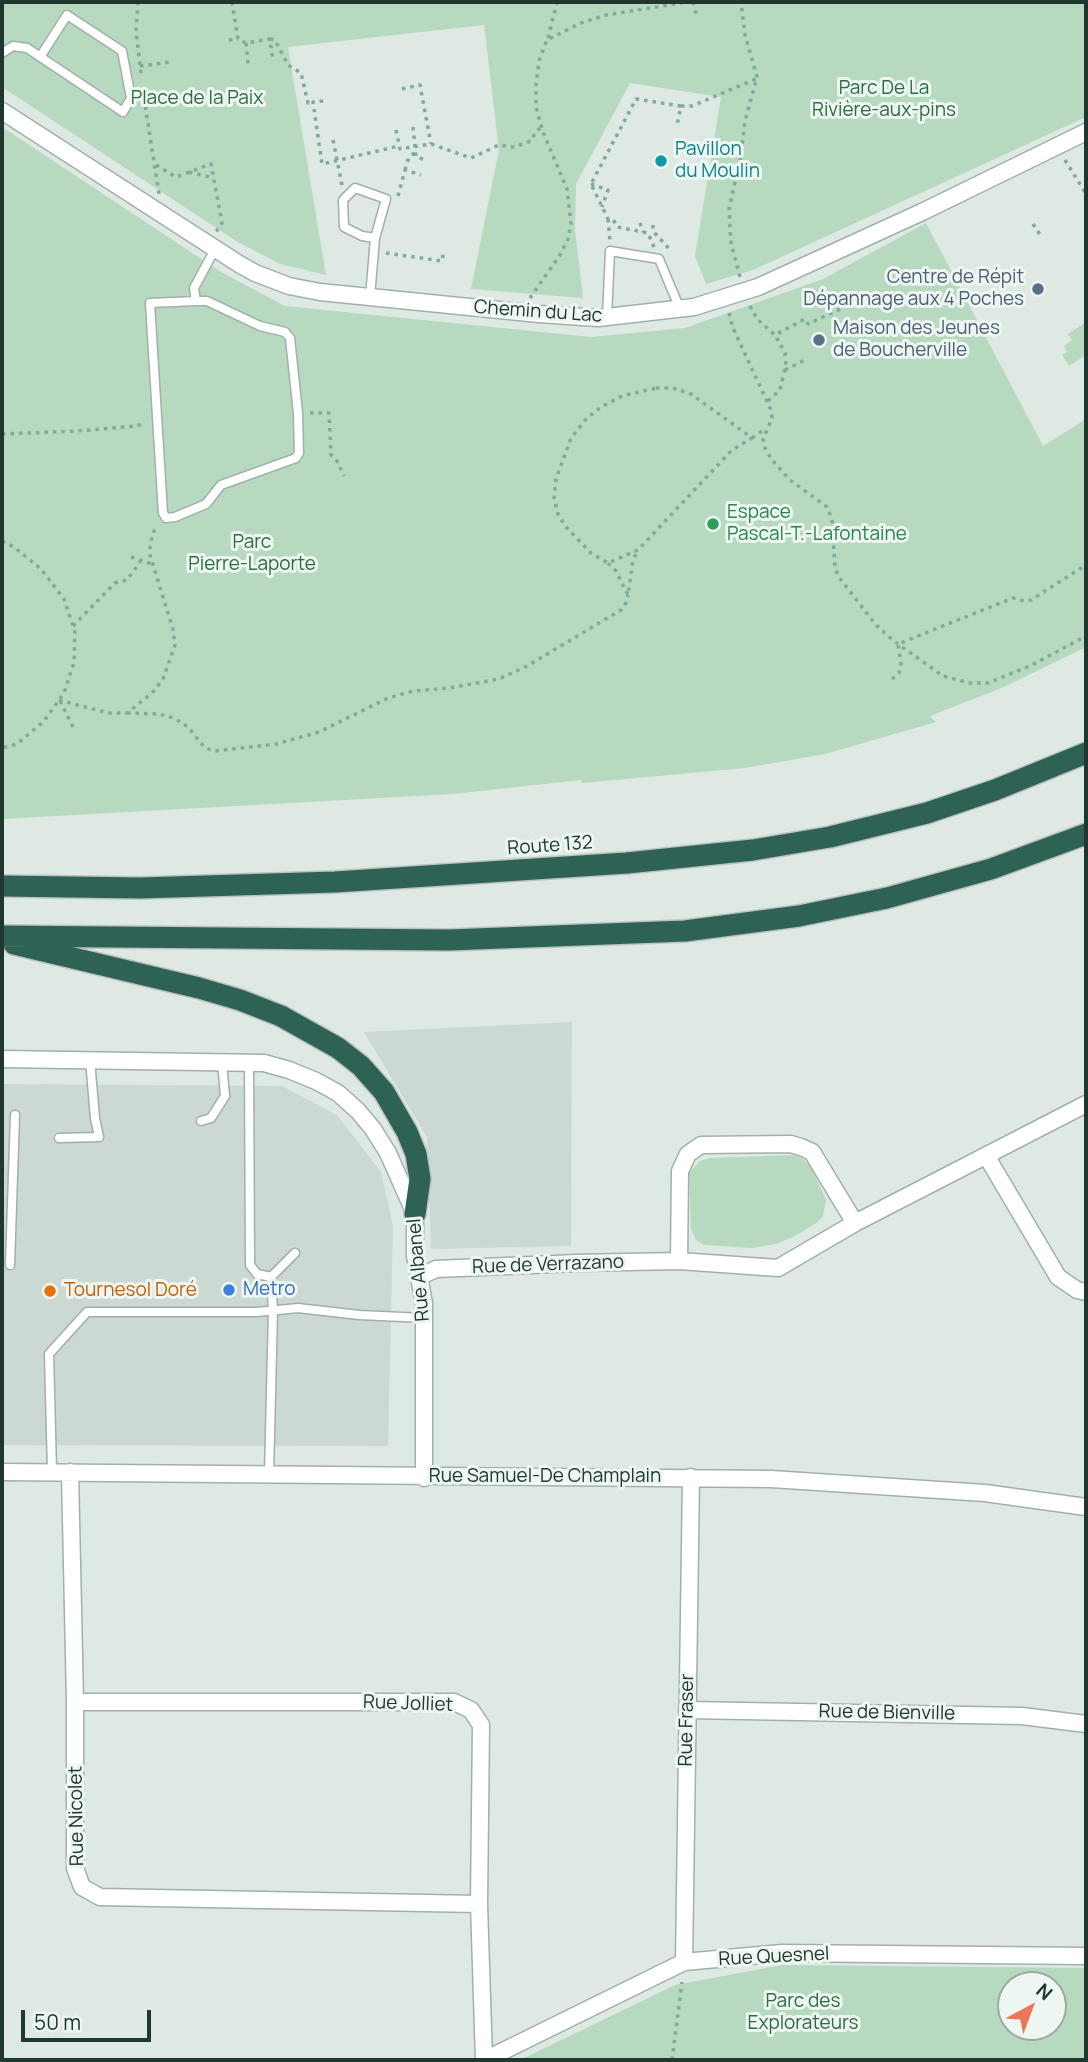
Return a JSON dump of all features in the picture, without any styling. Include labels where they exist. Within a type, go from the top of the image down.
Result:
[{"type":"highway","name":"Route 132","points":[[2,886],[140,888],[407,878],[627,863],[753,850],[830,837],[927,813],[995,790],[1086,753]]},
{"type":"highway","points":[[2,939],[449,940],[685,931],[776,920],[876,901],[991,869],[1086,834]]},
{"type":"highway","points":[[2,939],[218,993],[281,1016],[331,1043],[369,1075],[388,1099],[407,1132],[416,1154],[420,1178],[415,1214]]},
{"type":"street","name":"Chemin du Lac","points":[[2,111],[215,249],[255,273],[289,286],[539,314],[607,317],[680,309],[758,287],[816,262],[1086,132]]},
{"type":"street","name":"Rue Albanel","points":[[2,1059],[249,1062],[277,1066],[303,1074],[351,1104],[382,1141],[415,1214],[415,1256],[424,1300],[424,1478]]},
{"type":"street","name":"Rue de Verrazano","points":[[419,1277],[436,1269],[577,1262],[679,1261],[778,1268],[855,1223],[1086,1104]]},
{"type":"street","points":[[679,1261],[680,1171],[688,1154],[701,1145],[791,1144],[801,1147],[812,1153],[855,1223]]},
{"type":"street","points":[[986,1157],[1058,1278],[1077,1290],[1086,1292]]},
{"type":"street","name":"Rue Samuel-De Champlain","points":[[2,1472],[424,1478],[771,1479],[985,1493],[1086,1507]]},
{"type":"street","name":"Rue Nicolet","points":[[70,1472],[75,1867],[82,1887],[100,1897],[479,1904]]},
{"type":"street","name":"Rue Fraser","points":[[684,1962],[691,1477]]},
{"type":"street","name":"Rue Jolliet","points":[[75,1702],[454,1702],[471,1710],[481,1725],[479,1904],[484,2060]]},
{"type":"street","name":"Rue de Bienville","points":[[687,1710],[1022,1716],[1086,1724]]},
{"type":"street","name":"Rue Quesnel","points":[[484,2060],[684,1962],[782,1953],[1086,1956]]},
{"type":"lane","points":[[2,53],[7,48],[20,45],[123,112],[131,98],[122,51],[67,15],[40,57]]},
{"type":"lane","points":[[370,297],[375,238],[386,199],[355,188],[345,198],[344,227],[362,236],[375,238]]},
{"type":"lane","points":[[196,301],[194,288],[215,249]]},
{"type":"lane","points":[[607,317],[610,251],[659,259],[680,309]]},
{"type":"lane","points":[[207,301],[260,326],[285,332],[290,338],[298,413],[300,443],[296,458],[222,485],[205,504],[166,518],[163,513],[150,303],[207,301]]},
{"type":"lane","points":[[59,1138],[99,1138],[90,1060]]},
{"type":"lane","points":[[201,1121],[211,1118],[225,1096],[222,1062]]},
{"type":"lane","points":[[249,1062],[250,1265],[257,1274],[271,1277]]},
{"type":"lane","points":[[10,1265],[15,1115]]},
{"type":"lane","points":[[269,1474],[273,1311],[271,1277],[295,1254]]},
{"type":"lane","points":[[52,1471],[49,1354],[87,1312],[273,1311],[314,1308],[359,1315],[424,1318]]},
{"type":"path","points":[[138,2],[136,31],[142,79]]},
{"type":"path","points":[[232,2],[238,39]]},
{"type":"path","points":[[530,298],[560,255],[568,239],[571,223],[567,189],[536,107],[539,61],[557,2]]},
{"type":"path","points":[[547,40],[572,27],[606,15],[687,2]]},
{"type":"path","points":[[693,2],[696,14]]},
{"type":"path","points":[[740,277],[731,243],[729,209],[741,155],[745,121],[756,79],[745,35],[741,2]]},
{"type":"path","points":[[229,40],[238,39],[246,43],[275,40],[288,65],[301,73],[307,103],[323,101]]},
{"type":"path","points":[[270,39],[273,61]]},
{"type":"path","points":[[246,43],[248,64]]},
{"type":"path","points":[[140,66],[171,62]]},
{"type":"path","points":[[591,184],[636,99],[692,106],[756,79]]},
{"type":"path","points":[[402,89],[420,86],[431,144]]},
{"type":"path","points":[[143,91],[159,195]]},
{"type":"path","points":[[313,102],[322,164],[399,146],[400,149],[431,144],[471,158],[499,145],[514,147],[531,141],[536,131],[542,127]]},
{"type":"path","points":[[677,125],[681,106]]},
{"type":"path","points":[[413,127],[416,156],[426,160]]},
{"type":"path","points":[[396,130],[399,146]]},
{"type":"path","points":[[333,139],[345,198]]},
{"type":"path","points":[[405,170],[409,157],[415,152]]},
{"type":"path","points":[[1063,159],[1086,194]]},
{"type":"path","points":[[154,164],[176,177],[211,162],[222,223],[216,232]]},
{"type":"path","points":[[189,172],[214,178]]},
{"type":"path","points":[[591,184],[608,219],[610,251]]},
{"type":"path","points":[[591,184],[608,190],[602,207]]},
{"type":"path","points":[[608,219],[613,219],[617,227],[648,233],[659,259],[670,250],[653,231],[653,225]]},
{"type":"path","points":[[640,223],[643,232]]},
{"type":"path","points":[[1033,224],[1041,236]]},
{"type":"path","points":[[386,253],[442,261],[444,250]]},
{"type":"path","points":[[725,298],[733,328],[768,401],[772,418],[763,439],[765,448],[790,480],[827,507],[832,519],[838,576],[876,625],[943,676],[970,683],[988,682],[1032,665],[1086,636]]},
{"type":"path","points":[[775,335],[806,319],[809,325],[864,298]]},
{"type":"path","points":[[750,306],[757,319],[775,335],[785,353],[785,370],[780,390],[768,401]]},
{"type":"path","points":[[862,356],[887,345]]},
{"type":"path","points":[[785,370],[807,359]]},
{"type":"path","points":[[628,595],[617,571],[591,553],[565,526],[558,514],[554,498],[556,479],[571,438],[587,418],[601,407],[639,390],[673,388],[691,394],[752,438]]},
{"type":"path","points":[[298,413],[329,413],[331,455],[336,459],[344,476]]},
{"type":"path","points":[[2,434],[137,426],[157,417]]},
{"type":"path","points":[[59,700],[108,713],[159,713],[174,718],[187,727],[205,748],[215,751],[276,744],[319,732],[388,698],[413,691],[449,688],[499,678],[527,666],[621,610],[626,603],[633,560],[638,550],[732,450],[767,427]]},
{"type":"path","points":[[127,713],[152,693],[163,679],[175,645],[173,629],[153,565],[150,544],[154,531],[166,518]]},
{"type":"path","points":[[2,541],[14,547],[41,569],[64,599],[73,626],[74,662],[64,693],[44,721],[17,744],[2,748]]},
{"type":"path","points":[[607,563],[638,550]]},
{"type":"path","points":[[131,557],[153,565]]},
{"type":"path","points":[[73,626],[115,583],[127,580],[140,562]]},
{"type":"path","points":[[898,644],[1013,598],[1031,600],[1086,565]]},
{"type":"path","points":[[892,679],[899,673],[901,664],[898,644]]},
{"type":"path","points":[[59,700],[75,731]]},
{"type":"path","points":[[672,2060],[684,1962]]},
{"type":"shaded area","points":[[572,1022],[571,1246],[431,1249],[427,1137],[364,1032]]},
{"type":"shaded area","points":[[2,1084],[282,1086],[337,1115],[381,1172],[393,1226],[388,1446],[2,1445]]},
{"type":"green space","name":"Place de la Paix","points":[[2,2],[1086,2],[1086,117],[753,270],[706,284],[695,256],[721,97],[630,83],[576,184],[575,230],[583,298],[471,289],[499,150],[484,25],[288,47],[326,275],[280,264],[236,241],[2,87]]},
{"type":"green space","name":"Parc Pierre-Laporte","points":[[2,127],[221,272],[285,306],[591,337],[685,328],[823,279],[926,223],[1043,446],[1086,419],[1086,647],[1004,687],[930,716],[936,722],[825,754],[745,768],[582,783],[581,780],[453,794],[2,819]]},
{"type":"green space","points":[[1086,322],[1086,355],[1069,366],[1062,355],[1067,352],[1064,346],[1072,340],[1068,334]]},
{"type":"green space","points":[[794,1155],[804,1160],[812,1169],[826,1200],[823,1216],[818,1222],[776,1244],[752,1248],[704,1245],[696,1240],[691,1228],[689,1173],[700,1161],[710,1158]]},
{"type":"green space","name":"Parc des Explorateurs","points":[[782,1965],[1086,1968],[1086,2060],[520,2060],[675,1985]]},
{"type":"place","name":"Pavillon du Moulin","points":[[661,161]]},
{"type":"place","name":"Centre de Répit Dépannage aux 4 Poches","points":[[1038,289]]},
{"type":"place","name":"Maison des Jeunes de Boucherville","points":[[819,340]]},
{"type":"place","name":"Espace Pascal-T.-Lafontaine","points":[[713,524]]},
{"type":"place","name":"Metro","points":[[229,1290]]},
{"type":"place","name":"Tournesol Doré","points":[[50,1291]]},
{"type":"park label","name":"Parc De La Rivière-aux-pins","points":[[884,100]]}]
